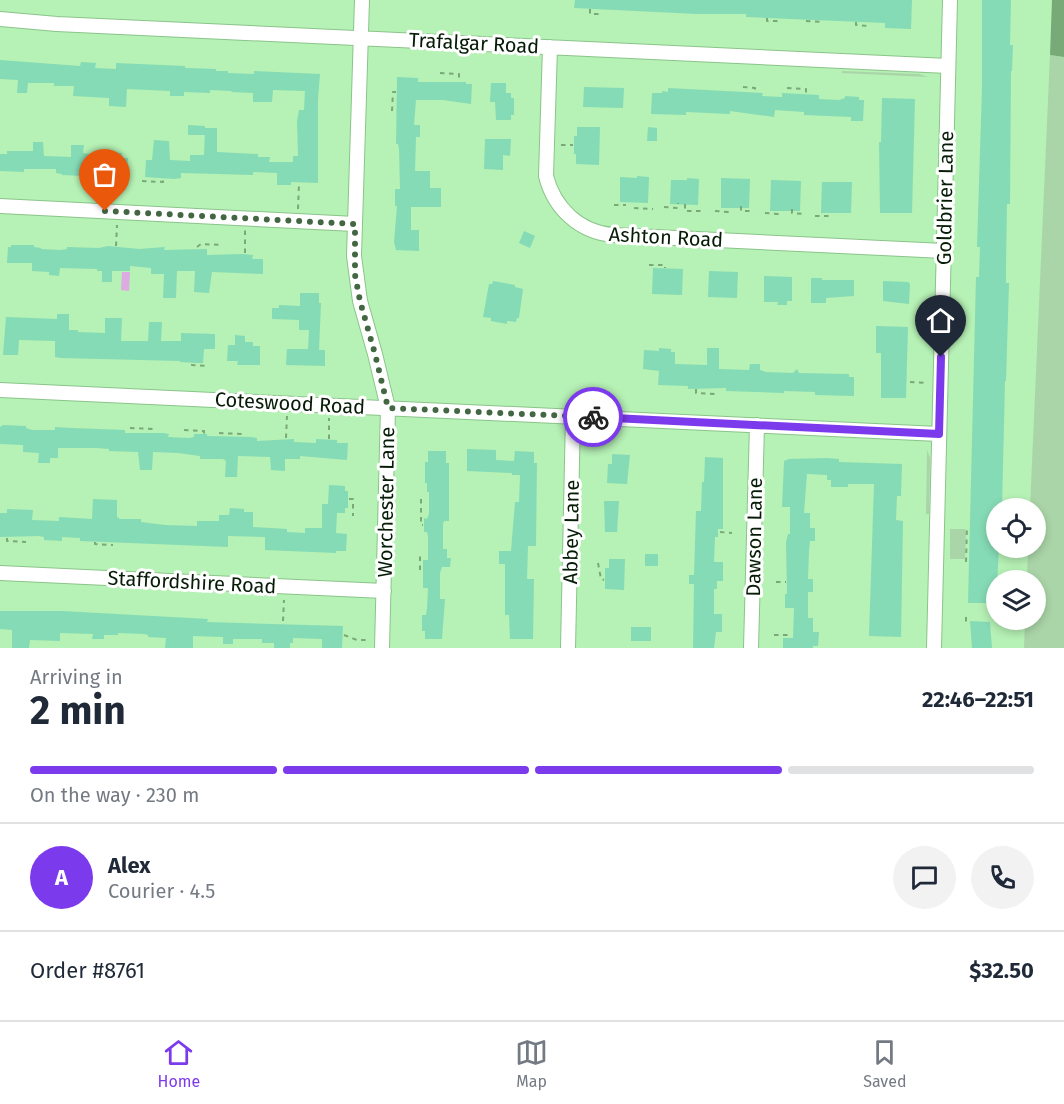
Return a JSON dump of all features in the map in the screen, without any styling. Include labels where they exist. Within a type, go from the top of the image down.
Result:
[{"type":"street","name":"Worchester Lane","points":[[362,0],[355,275],[388,408],[384,591],[377,644]]},
{"type":"street","name":"Goldbrier Lane","points":[[934,648],[950,0]]},
{"type":"street","name":"Trafalgar Road","points":[[0,19],[57,24],[948,66]]},
{"type":"street","name":"Ashton Road","points":[[550,47],[546,176],[551,192],[562,209],[584,227],[613,235],[944,251]]},
{"type":"street","points":[[0,206],[355,224]]},
{"type":"street","name":"Coteswood Road","points":[[0,390],[939,434]]},
{"type":"street","name":"Abbey Lane","points":[[568,648],[573,416]]},
{"type":"street","name":"Dawson Lane","points":[[751,648],[757,425]]},
{"type":"street","name":"Staffordshire Road","points":[[0,573],[384,591]]},
{"type":"path","points":[[590,9],[590,14],[602,14]]},
{"type":"path","points":[[767,18],[767,21],[779,21]]},
{"type":"path","points":[[806,21],[824,22]]},
{"type":"path","points":[[856,22],[856,25],[868,26]]},
{"type":"path","points":[[440,73],[459,74],[459,80]]},
{"type":"path","points":[[743,87],[755,88],[755,92]]},
{"type":"path","points":[[787,88],[806,89],[806,93]]},
{"type":"path","points":[[392,111],[393,92],[396,92]]},
{"type":"path","points":[[559,144],[573,145]]},
{"type":"path","points":[[111,174],[111,178],[125,178]]},
{"type":"path","points":[[142,181],[163,182],[163,180]]},
{"type":"path","points":[[297,212],[299,184]]},
{"type":"path","points":[[664,207],[678,208],[678,203]]},
{"type":"path","points":[[685,204],[685,211],[704,212]]},
{"type":"path","points":[[614,205],[626,205]]},
{"type":"path","points":[[741,206],[741,211],[754,211]]},
{"type":"path","points":[[634,208],[653,209]]},
{"type":"path","points":[[714,211],[728,212],[728,208]]},
{"type":"path","points":[[792,209],[792,213],[805,214]]},
{"type":"path","points":[[765,213],[778,214],[779,210]]},
{"type":"path","points":[[815,216],[829,216],[829,212]]},
{"type":"path","points":[[116,246],[117,220]]},
{"type":"path","points":[[245,227],[245,253]]},
{"type":"path","points":[[197,247],[201,244],[222,245]]},
{"type":"path","points":[[649,265],[665,265],[665,268]]},
{"type":"path","points":[[192,364],[208,366]]},
{"type":"path","points":[[910,382],[927,383]]},
{"type":"path","points":[[696,389],[696,393],[715,394]]},
{"type":"path","points":[[286,438],[287,412]]},
{"type":"path","points":[[329,414],[329,439]]},
{"type":"path","points":[[130,428],[154,429]]},
{"type":"path","points":[[184,430],[204,431],[204,434]]},
{"type":"path","points":[[219,433],[241,434],[241,436]]},
{"type":"path","points":[[349,499],[353,499],[353,516]]},
{"type":"path","points":[[421,499],[421,525],[423,525]]},
{"type":"path","points":[[966,562],[967,526]]},
{"type":"path","points":[[720,532],[732,533]]},
{"type":"path","points":[[8,538],[7,541],[26,542]]},
{"type":"path","points":[[95,542],[95,544],[113,545]]},
{"type":"path","points":[[420,553],[420,570]]},
{"type":"path","points":[[598,563],[604,580]]},
{"type":"path","points":[[776,582],[786,582]]},
{"type":"path","points":[[283,621],[284,595]]},
{"type":"path","points":[[966,617],[966,623],[968,623]]},
{"type":"path","points":[[344,635],[377,644]]},
{"type":"path","points":[[774,635],[792,635]]},
{"type":"green space","points":[[1052,0],[1064,0],[1064,57],[1050,55]]},
{"type":"green space","points":[[1050,55],[1064,57],[1064,648],[1024,648],[1025,630],[1046,630],[1046,570],[1027,570],[1028,558],[1046,558],[1046,498],[1030,498]]},
{"type":"green space","points":[[842,71],[919,74],[928,77],[842,73]]},
{"type":"green space","points":[[927,450],[930,458],[929,514],[926,514]]},
{"type":"green space","points":[[950,529],[966,529],[965,559],[950,559]]},
{"type":"shaded area","points":[[122,272],[130,272],[129,291],[121,290]]},
{"type":"building","points":[[575,0],[912,0],[911,29],[885,28],[885,23],[746,17],[746,14],[574,8]]},
{"type":"building","points":[[982,0],[1011,0],[1010,45],[1013,45],[1010,204],[1007,204],[1006,265],[1006,283],[1009,283],[1002,498],[986,498],[986,558],[998,558],[998,570],[986,570],[986,603],[968,603],[976,277],[979,277],[980,247],[977,247]]},
{"type":"building","points":[[0,60],[80,66],[81,62],[96,63],[95,68],[116,69],[116,63],[185,66],[185,68],[216,69],[216,71],[228,71],[228,73],[254,74],[254,71],[320,74],[318,183],[291,182],[291,185],[277,185],[277,173],[253,172],[253,175],[181,173],[181,178],[174,179],[145,177],[146,160],[152,160],[154,140],[169,141],[170,160],[190,161],[190,155],[204,155],[205,128],[217,128],[217,152],[258,154],[258,157],[270,157],[269,162],[293,162],[293,156],[298,156],[297,121],[299,110],[304,110],[305,91],[273,90],[272,102],[253,102],[253,93],[210,90],[210,93],[184,92],[184,96],[170,96],[170,91],[127,89],[126,107],[109,106],[109,98],[73,96],[74,86],[54,86],[54,83],[28,83],[27,93],[17,93],[18,80],[0,79]]},
{"type":"building","points":[[397,77],[418,78],[418,82],[472,84],[471,104],[443,100],[416,100],[414,125],[420,125],[420,137],[416,137],[415,171],[430,171],[430,188],[441,188],[441,207],[411,207],[411,230],[419,230],[419,251],[396,250],[394,242],[397,206],[395,206],[395,189],[400,189],[399,149],[396,144]]},
{"type":"building","points":[[491,83],[506,83],[506,93],[511,93],[511,98],[514,98],[514,115],[511,115],[511,120],[496,120],[495,102],[490,102]]},
{"type":"building","points":[[584,87],[624,88],[623,108],[583,107]]},
{"type":"building","points":[[668,88],[763,93],[762,96],[782,97],[782,93],[819,95],[819,99],[839,100],[845,96],[859,97],[859,100],[864,100],[863,121],[851,121],[851,117],[804,115],[804,112],[775,110],[774,117],[730,111],[730,114],[686,112],[686,115],[651,114],[652,93],[668,92]]},
{"type":"building","points":[[882,98],[915,99],[912,213],[880,213],[879,142],[881,142]]},
{"type":"building","points":[[188,125],[205,126],[205,135],[188,135]]},
{"type":"building","points":[[577,127],[600,127],[599,165],[576,164],[574,136],[577,136]]},
{"type":"building","points":[[648,127],[657,128],[657,141],[647,141]]},
{"type":"building","points":[[485,139],[511,139],[510,156],[503,155],[503,170],[484,169]]},
{"type":"building","points":[[33,142],[43,142],[44,156],[71,157],[71,145],[84,145],[83,153],[90,155],[108,156],[108,152],[122,153],[122,158],[128,158],[127,172],[121,172],[121,175],[109,172],[89,172],[88,175],[83,176],[62,175],[56,173],[56,169],[24,169],[24,172],[0,171],[0,154],[7,154],[7,151],[33,151]]},
{"type":"building","points":[[637,176],[649,177],[648,203],[620,202],[620,177],[637,178]]},
{"type":"building","points":[[687,178],[699,179],[698,205],[670,204],[671,180],[687,180]]},
{"type":"building","points":[[721,178],[750,179],[749,208],[721,208]]},
{"type":"building","points":[[771,180],[801,181],[800,211],[770,211]]},
{"type":"building","points":[[822,182],[852,182],[851,213],[821,213]]},
{"type":"building","points":[[524,231],[535,236],[530,248],[519,243]]},
{"type":"building","points":[[34,245],[41,249],[60,250],[67,249],[67,247],[108,246],[139,249],[165,247],[164,250],[207,249],[207,255],[242,254],[253,255],[252,259],[263,259],[263,274],[212,272],[209,293],[194,292],[195,271],[177,271],[176,298],[163,298],[164,274],[151,274],[151,268],[130,266],[130,271],[112,271],[112,282],[102,282],[102,271],[97,271],[97,269],[60,268],[59,276],[49,275],[49,272],[32,271],[32,263],[7,263],[8,247]]},
{"type":"building","points":[[653,268],[683,269],[682,295],[652,294]]},
{"type":"building","points":[[709,271],[738,272],[737,298],[708,297]]},
{"type":"building","points":[[764,276],[792,277],[792,301],[787,301],[787,305],[777,305],[778,302],[764,302]]},
{"type":"building","points":[[811,278],[854,280],[854,296],[826,298],[826,303],[811,303]]},
{"type":"building","points":[[493,281],[515,285],[523,289],[519,318],[516,322],[507,321],[507,324],[483,317],[489,284]]},
{"type":"building","points":[[883,281],[908,282],[910,284],[909,304],[883,301]]},
{"type":"building","points":[[300,293],[319,293],[319,303],[321,303],[319,350],[325,350],[325,366],[286,365],[287,349],[308,349],[309,330],[299,330],[299,320],[272,319],[272,308],[279,308],[279,305],[300,306]]},
{"type":"building","points":[[57,314],[69,314],[69,330],[78,330],[78,332],[105,333],[105,318],[122,318],[121,341],[148,341],[149,322],[162,322],[161,341],[181,341],[181,333],[215,334],[215,349],[204,349],[203,363],[61,358],[55,357],[55,341],[19,340],[18,355],[3,355],[6,317],[57,319]]},
{"type":"building","points":[[876,326],[908,327],[906,398],[881,398],[881,353],[876,353]]},
{"type":"building","points":[[235,335],[245,336],[245,342],[253,342],[253,346],[260,346],[260,365],[237,365],[238,361],[227,361],[228,345],[235,345]]},
{"type":"building","points":[[659,348],[671,349],[671,352],[675,352],[675,364],[707,365],[707,348],[719,348],[719,369],[749,370],[750,364],[760,364],[760,370],[766,372],[793,373],[797,369],[799,373],[849,374],[849,377],[854,377],[854,396],[815,395],[815,392],[726,391],[726,388],[688,389],[688,386],[658,385],[659,371],[643,369],[644,350],[659,351]]},
{"type":"building","points":[[3,425],[26,426],[32,430],[55,430],[55,427],[125,430],[125,433],[163,433],[169,434],[168,437],[189,438],[194,437],[194,434],[207,434],[207,436],[251,437],[257,438],[257,441],[294,439],[294,442],[316,443],[316,439],[337,440],[337,443],[348,443],[347,460],[300,456],[300,459],[285,459],[285,471],[271,470],[270,457],[238,456],[237,477],[225,477],[226,461],[223,459],[200,459],[200,456],[178,453],[153,452],[152,470],[140,470],[138,452],[96,448],[58,448],[58,458],[50,458],[50,463],[38,463],[39,453],[23,452],[23,445],[0,444],[0,427]]},
{"type":"building","points":[[467,449],[496,450],[496,460],[514,461],[515,451],[534,452],[534,463],[537,463],[536,546],[528,546],[527,579],[534,579],[533,639],[510,639],[509,615],[505,615],[505,564],[499,564],[499,551],[511,551],[515,502],[519,502],[520,475],[467,471]]},
{"type":"building","points":[[428,451],[446,451],[446,463],[449,463],[449,521],[444,521],[443,524],[443,549],[447,549],[447,558],[451,558],[450,567],[442,567],[440,573],[440,599],[445,599],[442,639],[425,639],[425,631],[422,631],[422,615],[426,615],[428,588],[423,588],[423,560],[428,560],[428,536],[427,532],[424,532],[424,518],[427,519],[429,514],[429,492],[427,492],[427,483],[425,483],[425,462],[428,462]]},
{"type":"building","points":[[612,454],[630,455],[627,484],[607,483],[608,464],[612,464]]},
{"type":"building","points":[[705,457],[723,458],[723,529],[718,529],[718,537],[715,537],[714,562],[723,562],[723,581],[717,581],[717,589],[714,589],[714,614],[722,614],[722,632],[716,632],[714,648],[693,648],[694,584],[689,584],[689,575],[694,575],[696,511],[701,511]]},
{"type":"building","points":[[839,459],[839,462],[902,464],[901,496],[897,496],[896,520],[903,521],[901,637],[869,636],[874,484],[848,484],[848,487],[831,487],[831,480],[827,480],[827,475],[807,474],[804,513],[810,513],[810,528],[815,528],[815,541],[810,541],[809,551],[808,579],[813,579],[813,592],[808,592],[808,618],[813,618],[813,632],[819,632],[818,646],[783,648],[783,638],[793,638],[794,608],[785,608],[786,542],[790,534],[790,507],[782,507],[784,461]]},
{"type":"building","points":[[329,485],[345,486],[345,491],[348,491],[348,508],[345,508],[345,513],[337,513],[336,533],[347,534],[346,551],[336,551],[336,553],[265,550],[265,537],[228,536],[228,547],[80,541],[80,538],[62,537],[62,541],[44,540],[44,537],[39,536],[0,537],[0,513],[7,513],[7,509],[33,510],[32,520],[59,521],[59,517],[92,519],[93,499],[117,500],[117,517],[120,519],[141,519],[141,522],[165,525],[197,526],[197,521],[219,521],[219,515],[229,515],[230,508],[244,509],[244,512],[253,512],[253,527],[287,529],[287,532],[305,533],[305,528],[322,528],[322,504],[328,504]]},
{"type":"building","points":[[604,501],[619,501],[617,532],[605,532]]},
{"type":"building","points":[[645,554],[658,554],[658,566],[645,566]]},
{"type":"building","points":[[609,559],[625,559],[624,590],[605,589],[605,568],[609,568]]},
{"type":"building","points":[[0,611],[62,611],[208,619],[207,622],[343,626],[342,648],[322,648],[322,639],[293,638],[290,648],[274,648],[274,643],[262,643],[262,639],[233,639],[233,644],[223,644],[223,637],[193,636],[193,648],[165,648],[166,638],[148,637],[144,634],[118,633],[118,635],[104,635],[104,639],[92,639],[93,634],[60,633],[60,641],[30,640],[29,648],[12,648],[12,630],[0,629]]},
{"type":"building","points":[[970,621],[986,622],[986,630],[991,630],[992,648],[972,648]]},
{"type":"building","points":[[631,627],[651,627],[651,641],[631,641]]},
{"type":"way so far","points":[[105,211],[355,224],[355,275],[388,408],[593,417]]},
{"type":"route","points":[[593,417],[939,434],[941,357]]}]
